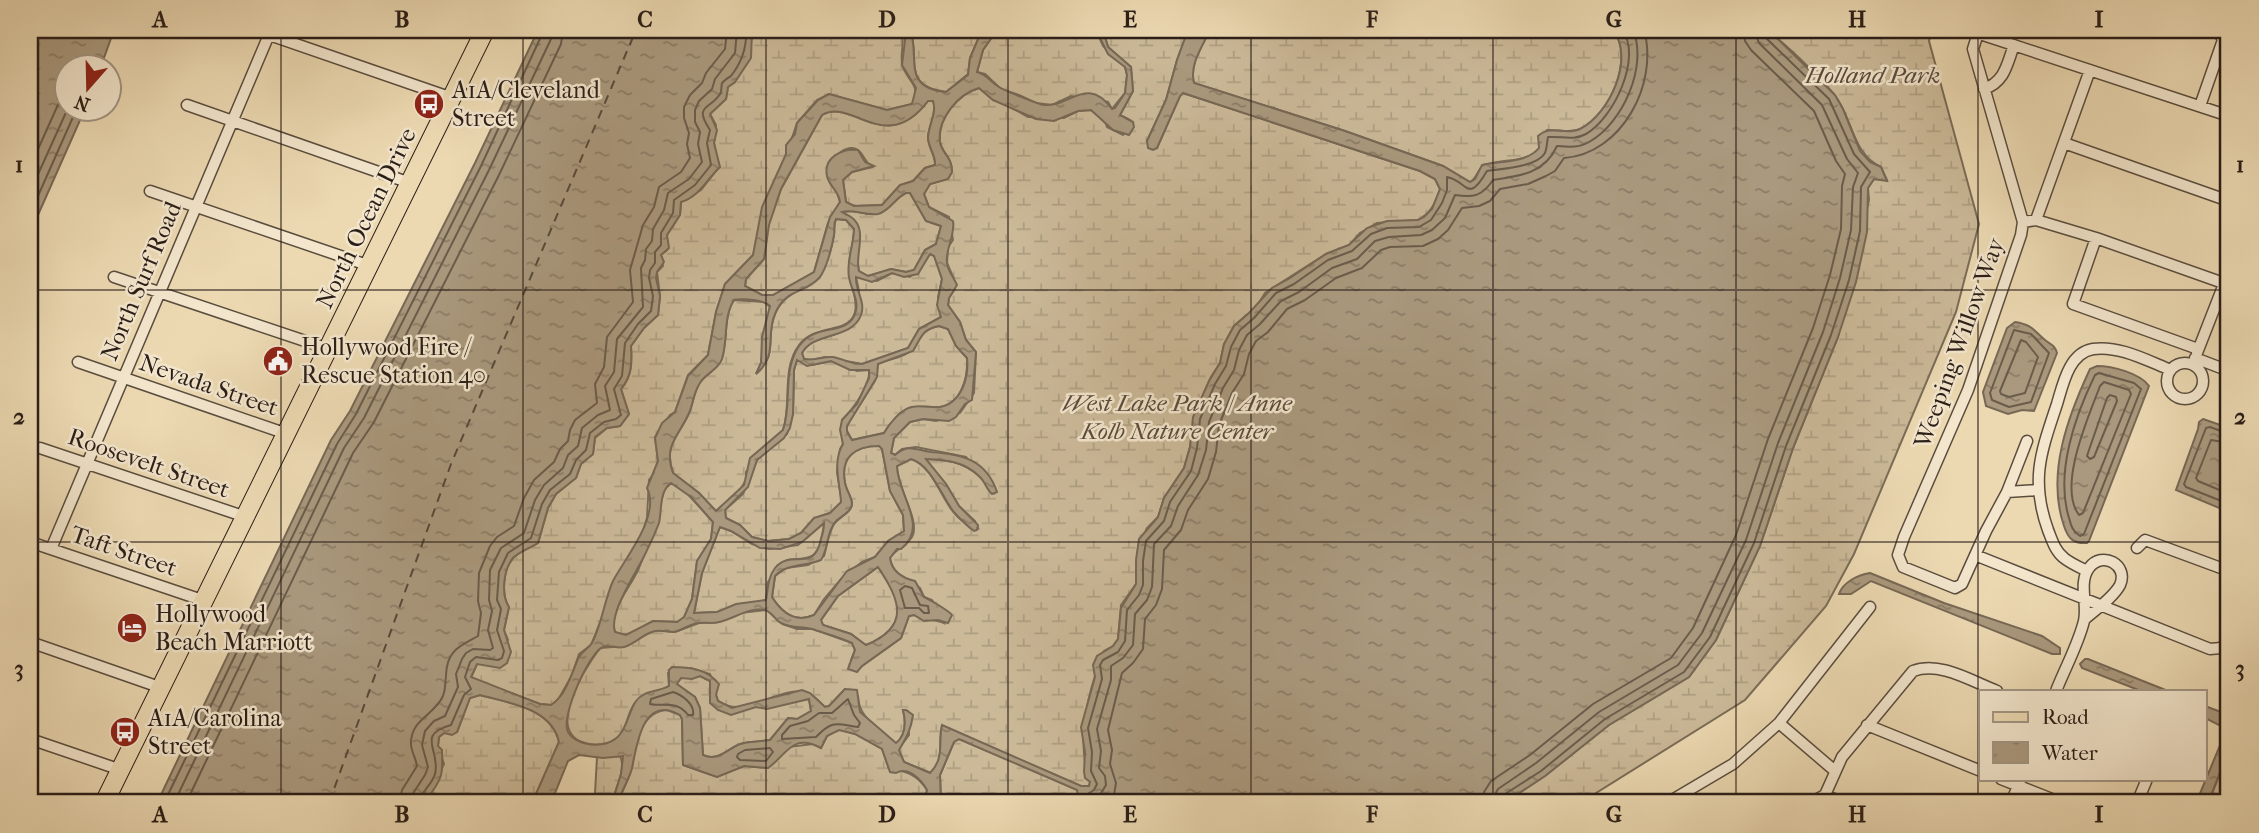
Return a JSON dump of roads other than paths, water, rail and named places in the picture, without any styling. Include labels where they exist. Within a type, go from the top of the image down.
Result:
[{"type":"main road","name":"North Ocean Drive","points":[[104,803],[485,30]]},
{"type":"street","points":[[255,30],[270,32],[452,98]]},
{"type":"street","points":[[2200,106],[2222,40],[2219,30]]},
{"type":"street","points":[[1978,31],[2229,116]]},
{"type":"street","name":"Weeping Willow Way","points":[[1975,555],[1962,584],[1955,588],[1903,567],[1898,555],[1968,390],[2021,235],[2023,222],[1973,49],[1978,31]]},
{"type":"street","name":"North Surf Road","points":[[51,549],[270,32]]},
{"type":"street","points":[[1984,89],[2001,79],[2014,45]]},
{"type":"street","points":[[2036,220],[2090,70]]},
{"type":"street","points":[[187,105],[410,183]]},
{"type":"street","points":[[2064,143],[2229,201]]},
{"type":"street","points":[[150,191],[370,266]]},
{"type":"street","points":[[2023,222],[2036,220],[2096,238],[2227,284]]},
{"type":"street","points":[[2096,238],[2073,304],[2229,370]]},
{"type":"street","points":[[2195,357],[2203,382],[2192,398],[2178,398],[2169,391],[2167,380],[2171,370],[2195,357],[2227,284],[2229,271]]},
{"type":"street","points":[[114,276],[329,349]]},
{"type":"street","points":[[2113,593],[2095,596],[2086,577],[2059,552],[2043,515],[2037,490],[2038,466],[2067,373],[2077,356],[2092,349],[2111,349],[2171,370]]},
{"type":"street","name":"Nevada Street","points":[[78,362],[287,434]]},
{"type":"street","points":[[2026,441],[2007,492],[1975,555],[2084,601],[2210,649],[2225,644]]},
{"type":"street","name":"Roosevelt Street","points":[[40,448],[246,517]]},
{"type":"street","points":[[2007,492],[2037,490]]},
{"type":"street","points":[[2137,548],[2145,540],[2229,571]]},
{"type":"street","name":"Taft Street","points":[[30,541],[205,601]]},
{"type":"street","points":[[2064,592],[2078,588],[2097,561],[2111,560],[2117,565],[2122,576],[2113,593],[2085,619]]},
{"type":"street","points":[[2056,690],[2085,619],[2086,577]]},
{"type":"street","points":[[2113,593],[2116,605],[2124,616]]},
{"type":"street","points":[[1667,803],[1733,764],[1779,723],[1870,607]]},
{"type":"street","points":[[30,642],[162,688]]},
{"type":"street","points":[[1810,803],[1825,795],[1842,757],[1913,671],[1926,667],[1937,668],[1994,690]]},
{"type":"street","points":[[1779,723],[1835,771]]},
{"type":"street","points":[[1867,725],[1979,770]]},
{"type":"street","points":[[30,739],[121,770]]},
{"type":"street","points":[[2137,803],[2147,780]]},
{"type":"street","points":[[2011,803],[2020,782],[2062,803]]},
{"type":"street","points":[[1825,795],[1843,803]]},
{"type":"water","points":[[30,30],[114,30],[106,52],[52,52],[52,122],[79,122],[30,233]]},
{"type":"water","points":[[538,30],[752,30],[751,58],[735,82],[728,87],[726,99],[710,114],[717,130],[714,143],[720,167],[698,192],[681,202],[680,215],[667,235],[669,248],[661,255],[664,262],[657,272],[660,296],[658,315],[631,346],[630,369],[621,389],[629,414],[620,426],[607,428],[595,437],[593,454],[581,464],[576,478],[556,494],[548,508],[538,543],[513,558],[504,582],[509,607],[504,630],[511,652],[507,663],[500,668],[477,664],[471,677],[540,704],[551,705],[564,690],[579,657],[592,643],[613,581],[646,524],[650,499],[647,488],[658,461],[655,438],[662,423],[675,412],[688,376],[708,355],[716,312],[725,284],[753,255],[762,207],[786,154],[786,145],[795,134],[797,123],[818,100],[829,94],[887,110],[912,104],[916,88],[902,65],[905,40],[900,30],[910,30],[917,77],[932,89],[946,92],[968,75],[970,58],[982,30],[997,30],[983,50],[977,72],[1002,89],[1036,103],[1053,104],[1086,93],[1103,99],[1112,109],[1125,93],[1127,75],[1125,67],[1108,54],[1096,30],[1103,30],[1108,47],[1131,67],[1133,91],[1120,115],[1133,122],[1134,127],[1129,135],[1113,130],[1091,110],[1078,111],[1054,121],[1036,119],[993,100],[979,88],[964,96],[950,109],[942,125],[940,142],[952,172],[948,179],[930,184],[924,194],[929,207],[953,221],[947,263],[957,285],[948,305],[960,322],[966,340],[976,352],[972,400],[949,421],[923,419],[910,422],[894,438],[891,453],[895,455],[904,449],[912,448],[971,460],[986,472],[997,492],[992,494],[981,478],[967,467],[926,459],[959,506],[978,525],[974,531],[953,511],[924,467],[911,459],[897,466],[898,477],[910,510],[913,531],[909,540],[890,558],[898,574],[915,581],[924,597],[952,615],[948,623],[938,620],[924,621],[914,615],[909,616],[901,638],[857,672],[848,669],[855,650],[852,643],[812,629],[785,625],[765,610],[747,612],[717,623],[695,624],[673,632],[655,631],[628,646],[606,646],[597,652],[577,686],[567,725],[571,736],[586,744],[597,745],[614,740],[622,731],[639,697],[669,686],[669,670],[672,667],[685,668],[704,672],[714,679],[719,684],[716,695],[718,701],[732,708],[802,690],[810,693],[825,707],[845,689],[857,690],[860,712],[896,743],[903,732],[903,710],[906,710],[913,715],[908,734],[899,750],[904,762],[930,773],[938,762],[942,725],[1081,786],[1089,786],[1090,782],[1085,778],[1084,772],[1085,752],[1081,727],[1095,677],[1093,665],[1097,656],[1113,646],[1118,639],[1121,608],[1136,584],[1139,539],[1158,517],[1164,498],[1184,468],[1190,447],[1193,417],[1220,363],[1224,344],[1234,326],[1272,288],[1326,254],[1349,245],[1367,228],[1387,221],[1418,220],[1424,217],[1432,209],[1440,189],[1435,179],[1420,171],[1183,93],[1157,148],[1148,148],[1147,141],[1166,100],[1188,30],[1210,30],[1195,62],[1194,83],[1345,131],[1443,166],[1470,182],[1475,179],[1482,165],[1513,161],[1534,153],[1539,148],[1538,136],[1543,133],[1553,130],[1574,131],[1591,122],[1609,98],[1620,70],[1619,42],[1613,30],[1766,30],[1835,95],[1860,151],[1870,162],[1881,167],[1887,181],[1874,179],[1868,188],[1867,232],[1856,282],[1838,337],[1793,448],[1760,546],[1716,640],[1689,677],[1609,725],[1545,776],[1504,803],[1079,803],[1077,790],[959,739],[954,742],[940,775],[941,803],[924,803],[927,790],[918,778],[910,772],[890,772],[882,749],[855,734],[839,730],[827,736],[821,748],[811,744],[796,744],[768,768],[744,766],[717,777],[683,765],[682,719],[680,715],[668,710],[658,711],[650,716],[644,725],[631,772],[618,803],[612,803],[621,774],[623,756],[603,758],[579,755],[568,761],[551,803],[532,803],[559,742],[555,731],[539,714],[516,704],[480,695],[470,698],[457,732],[452,735],[444,733],[439,737],[438,746],[442,750],[441,774],[425,803],[157,803],[331,440],[350,411],[475,163]],"holes":[[[928,101],[933,101],[928,137],[935,165],[925,168],[913,181],[900,185],[882,205],[854,206],[846,202],[843,180],[852,172],[874,166],[865,162],[858,150],[835,155],[828,164],[827,176],[840,202],[830,217],[814,272],[773,295],[762,295],[745,286],[746,279],[764,259],[769,225],[781,189],[822,115],[845,113],[883,125],[898,124],[912,117]],[[910,193],[926,221],[941,226],[936,244],[925,250],[914,270],[906,272],[891,269],[868,276],[859,271],[859,228],[851,217],[842,212],[878,214],[902,195]],[[836,219],[846,220],[854,229],[848,271],[856,302],[853,318],[842,327],[818,333],[802,342],[790,370],[783,430],[750,458],[744,485],[716,511],[699,493],[673,473],[670,463],[671,448],[689,413],[698,386],[722,359],[728,314],[734,300],[754,300],[770,306],[762,337],[761,363],[756,374],[767,359],[772,322],[779,306],[790,295],[808,286],[823,273],[832,245]],[[930,254],[934,256],[942,279],[937,305],[941,317],[919,329],[908,348],[862,364],[833,357],[804,359],[802,353],[815,341],[842,332],[856,323],[862,310],[856,277],[872,282],[892,273],[904,277],[918,274]],[[939,326],[948,329],[956,346],[967,358],[967,373],[959,395],[948,405],[908,408],[896,417],[884,433],[852,440],[847,426],[877,377],[878,364],[913,351],[925,332]],[[797,360],[807,366],[831,361],[850,370],[869,370],[869,378],[857,404],[842,420],[840,430],[843,444],[837,465],[841,502],[830,513],[814,518],[801,533],[789,539],[768,541],[752,537],[740,525],[726,518],[725,510],[748,487],[757,460],[784,438],[790,428],[794,370]],[[879,446],[882,449],[890,491],[903,515],[904,531],[888,541],[875,557],[847,571],[814,615],[801,618],[790,615],[780,608],[772,597],[775,576],[785,569],[821,560],[833,524],[852,507],[844,474],[847,460],[863,448]],[[671,483],[691,497],[713,522],[711,539],[697,561],[692,599],[684,617],[677,622],[653,621],[626,635],[615,632],[614,623],[620,601],[659,523],[663,496]],[[824,523],[818,549],[813,555],[781,562],[775,568],[766,600],[736,604],[717,612],[694,613],[702,573],[720,527],[760,548],[780,549],[802,542]],[[878,567],[896,601],[895,621],[890,630],[866,645],[851,634],[823,625],[821,620],[838,596]],[[700,676],[710,681],[710,703],[718,710],[731,715],[756,707],[767,709],[809,699],[811,711],[797,719],[788,718],[770,740],[743,743],[718,756],[708,757],[703,755],[700,708],[695,697],[677,684],[681,678],[692,679]]]},
{"type":"water","points":[[2015,322],[2032,328],[2054,347],[2057,353],[2034,411],[2022,410],[2008,414],[1986,406],[1983,392],[2007,328]]},
{"type":"water","points":[[2097,366],[2125,371],[2139,377],[2149,386],[2089,541],[2082,543],[2067,534],[2059,506],[2057,486],[2067,426],[2090,369]]},
{"type":"water","points":[[2203,419],[2229,428],[2229,512],[2176,490],[2199,422]]},
{"type":"water","points":[[1870,573],[1944,603],[2042,636],[2060,648],[2060,654],[2052,654],[1871,581],[1851,594],[1839,594],[1852,580]]},
{"type":"water","points":[[2088,659],[2166,690],[2138,690],[2082,668],[2080,664]]},
{"type":"water","points":[[2206,706],[2229,715],[2229,749],[2208,803],[2196,803],[2226,731],[2206,718]]},
{"type":"waterway","points":[[1104,34],[1108,30]]},
{"type":"place","name":"A1A/Cleveland Street","points":[[429,104]]},
{"type":"place","name":"Hollywood Fire / Rescue Station 40","points":[[278,361]]},
{"type":"place","name":"Hollywood Beach Marriott","points":[[132,628]]},
{"type":"place","name":"A1A/Carolina Street","points":[[125,732]]},
{"type":"park label","name":"Holland Park","points":[[1873,75]]},
{"type":"park label","name":"West Lake Park / Anne Kolb Nature Center","points":[[1177,417]]}]
